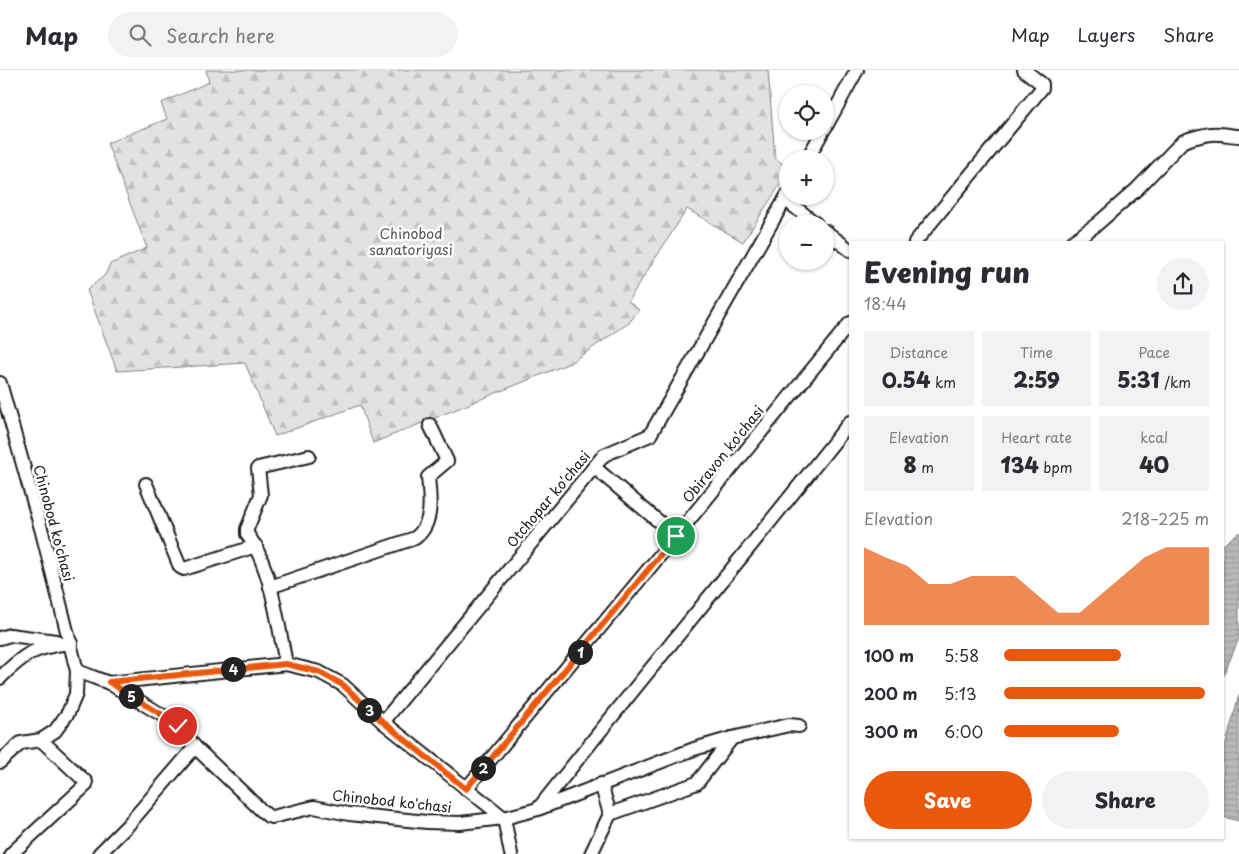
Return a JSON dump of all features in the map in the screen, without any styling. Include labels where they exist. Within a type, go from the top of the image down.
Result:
[{"type":"street","points":[[834,112],[857,70]]},
{"type":"street","points":[[916,241],[1042,88],[1042,84],[1024,70]]},
{"type":"street","points":[[1073,241],[1096,225],[1137,189],[1182,142],[1188,139],[1219,134],[1239,136]]},
{"type":"street","name":"Otchopar ko'chasi","points":[[383,722],[604,455],[650,435],[781,205]]},
{"type":"street","points":[[795,205],[806,215]]},
{"type":"street","points":[[834,238],[849,249]]},
{"type":"street","name":"Obiravon ko'chasi","points":[[466,789],[849,324]]},
{"type":"street","name":"Chinobod ko'chasi","points":[[0,382],[77,671],[76,694],[68,713],[55,731],[41,740]]},
{"type":"street","points":[[538,809],[849,423]]},
{"type":"street","points":[[270,588],[415,538],[422,532],[428,519],[430,507],[428,477],[447,461],[430,426]]},
{"type":"street","points":[[286,664],[270,588],[256,546],[247,534],[261,496],[258,468],[308,456]]},
{"type":"street","points":[[594,467],[676,536]]},
{"type":"street","points":[[146,484],[180,567],[184,569],[256,546]]},
{"type":"street","points":[[0,638],[10,635],[71,643]]},
{"type":"street","points":[[0,678],[25,656],[47,646],[71,643]]},
{"type":"street","points":[[77,671],[109,682],[286,664],[319,672],[343,685],[383,722],[504,818],[512,854]]},
{"type":"street","name":"Chinobod ko'chasi","points":[[109,682],[172,721],[195,748],[268,816],[272,817],[314,807],[349,814],[427,822],[460,822],[504,818],[538,809],[694,749],[788,725],[799,726]]},
{"type":"street","points":[[610,814],[697,783],[732,738]]},
{"type":"street","points":[[0,762],[21,743],[41,740],[86,782],[86,785],[11,854]]},
{"type":"street","points":[[99,854],[128,825],[195,748]]},
{"type":"street","points":[[591,854],[610,814],[601,784]]},
{"type":"green space","name":"Chinobod sanatoriyasi","points":[[206,70],[768,70],[775,158],[779,161],[779,186],[743,242],[687,209],[628,301],[639,310],[629,323],[570,363],[373,443],[360,405],[275,436],[245,363],[117,371],[87,290],[105,275],[110,264],[147,248],[107,143],[167,119],[161,103],[209,82]]},
{"type":"shaded area","points":[[1239,532],[1239,638],[1224,675],[1224,544]]},
{"type":"shaded area","points":[[1239,695],[1239,821],[1224,817],[1224,750]]},
{"type":"route","points":[[178,726],[109,682],[286,664],[319,672],[343,685],[383,722],[466,789],[676,536]]}]
